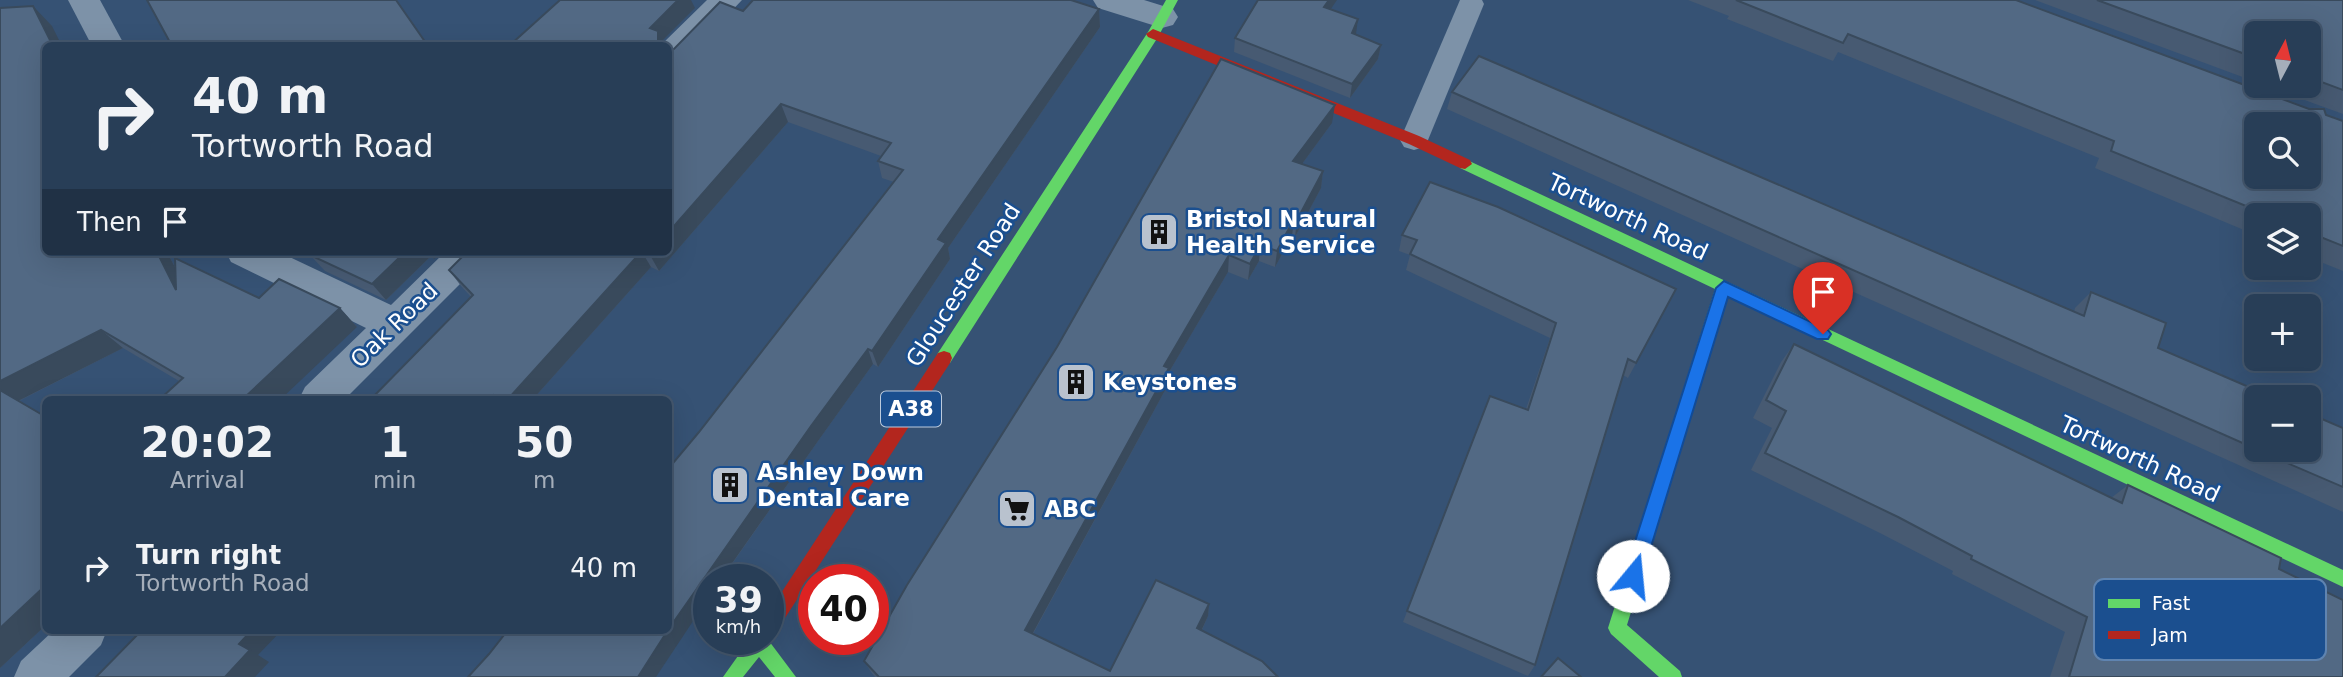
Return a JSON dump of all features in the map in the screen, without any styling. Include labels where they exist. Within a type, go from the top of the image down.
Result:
[{"type":"street","points":[[84,0],[107,42]]},
{"type":"street","points":[[672,53],[726,0]]},
{"type":"street","points":[[1109,0],[1162,17]]},
{"type":"street","name":"Tortworth Road","points":[[1162,17],[1415,141],[2343,579]]},
{"type":"street","name":"Gloucester Road","points":[[784,604],[1162,17]]},
{"type":"street","points":[[252,256],[395,324]]},
{"type":"street","name":"Oak Road","points":[[322,396],[465,256]]},
{"type":"street","points":[[1673,677],[1617,628],[1724,288]]},
{"type":"street","points":[[37,677],[81,634]]},
{"type":"street","points":[[732,677],[749,655]]},
{"type":"street","points":[[771,655],[788,677]]},
{"type":"lane","points":[[1415,141],[1471,5]]},
{"type":"building","points":[[147,0],[396,0],[425,42],[170,42]]},
{"type":"building","points":[[560,0],[678,0],[650,28],[658,31],[658,42],[513,42]]},
{"type":"building","points":[[753,0],[1071,0],[1099,9],[938,239],[946,243],[872,351],[868,349],[714,564],[693,564],[693,594],[672,624],[672,464],[903,170],[878,161],[891,143],[781,104],[672,228],[672,50],[720,2],[743,11]]},
{"type":"building","points":[[1258,0],[1329,0],[1324,7],[1358,19],[1352,33],[1381,45],[1352,84],[1235,38]]},
{"type":"building","points":[[1736,0],[2016,0],[2244,85],[2244,98],[2279,98],[2309,109],[2324,109],[2326,115],[2343,121],[2343,246],[2321,237],[2321,203],[2244,203],[2244,205],[2111,151],[2114,141],[1848,34],[1843,43]]},
{"type":"building","points":[[2097,0],[2343,0],[2343,90],[2321,82],[2321,21],[2244,21],[2244,54]]},
{"type":"building","points":[[33,6],[51,42],[42,42],[42,256],[159,256],[176,290],[175,258],[259,298],[279,279],[340,308],[246,396],[163,396],[183,378],[101,330],[0,381],[0,8]]},
{"type":"building","points":[[1479,56],[2084,316],[2091,292],[2166,323],[2158,348],[2244,385],[2244,444],[1452,92]]},
{"type":"building","points":[[1221,59],[1335,105],[1293,161],[1323,171],[1297,220],[1294,219],[1277,251],[1260,245],[1250,264],[1229,255],[1164,366],[1169,368],[1025,630],[1110,671],[1156,580],[1209,604],[1197,628],[1262,661],[1278,677],[879,677],[864,661],[867,655],[889,655],[889,617],[1057,347]]},
{"type":"building","points":[[1430,182],[1498,207],[1676,289],[1636,363],[1628,359],[1535,665],[1407,611],[1490,396],[1528,410],[1556,323],[1410,254],[1417,240],[1402,235]]},
{"type":"building","points":[[312,256],[401,256],[372,284]]},
{"type":"building","points":[[463,256],[637,256],[511,396],[374,396],[473,295],[449,270]]},
{"type":"building","points":[[1794,344],[2122,503],[2128,485],[2281,558],[2279,569],[2300,579],[2094,579],[2094,660],[2326,660],[2326,592],[2343,600],[2343,677],[2069,677],[2087,617],[1971,559],[1972,556],[1898,517],[1765,453],[1786,411],[1766,400]]},
{"type":"building","points":[[0,390],[42,415],[42,589],[0,628]]},
{"type":"building","points":[[2321,419],[2343,428],[2343,487],[2285,462],[2321,462]]},
{"type":"building","points":[[138,634],[248,634],[239,644],[250,650],[225,677],[96,677]]},
{"type":"building","points":[[505,634],[665,634],[638,677],[468,677]]},
{"type":"building","points":[[1558,658],[1581,677],[1541,677]]},
{"type":"traffic: fast","points":[[944,358],[1153,34],[1172,0]]},
{"type":"traffic: fast","points":[[1465,164],[2343,579]]},
{"type":"traffic: fast","points":[[1673,677],[1617,628],[1723,288]]},
{"type":"traffic: fast","points":[[732,677],[749,655]]},
{"type":"traffic: fast","points":[[769,655],[787,677]]},
{"type":"traffic: jam","points":[[1153,34],[1414,140],[1465,164]]},
{"type":"traffic: jam","points":[[784,604],[944,358]]},
{"type":"place","name":"Bristol Natural Health Service","points":[[1159,232]]},
{"type":"place","name":"Keystones","points":[[1076,382]]},
{"type":"place","name":"Ashley Down Dental Care","points":[[730,485]]},
{"type":"place","name":"ABC","points":[[1017,509]]},
{"type":"route","points":[[1633,576],[1724,288],[1823,334]]}]
